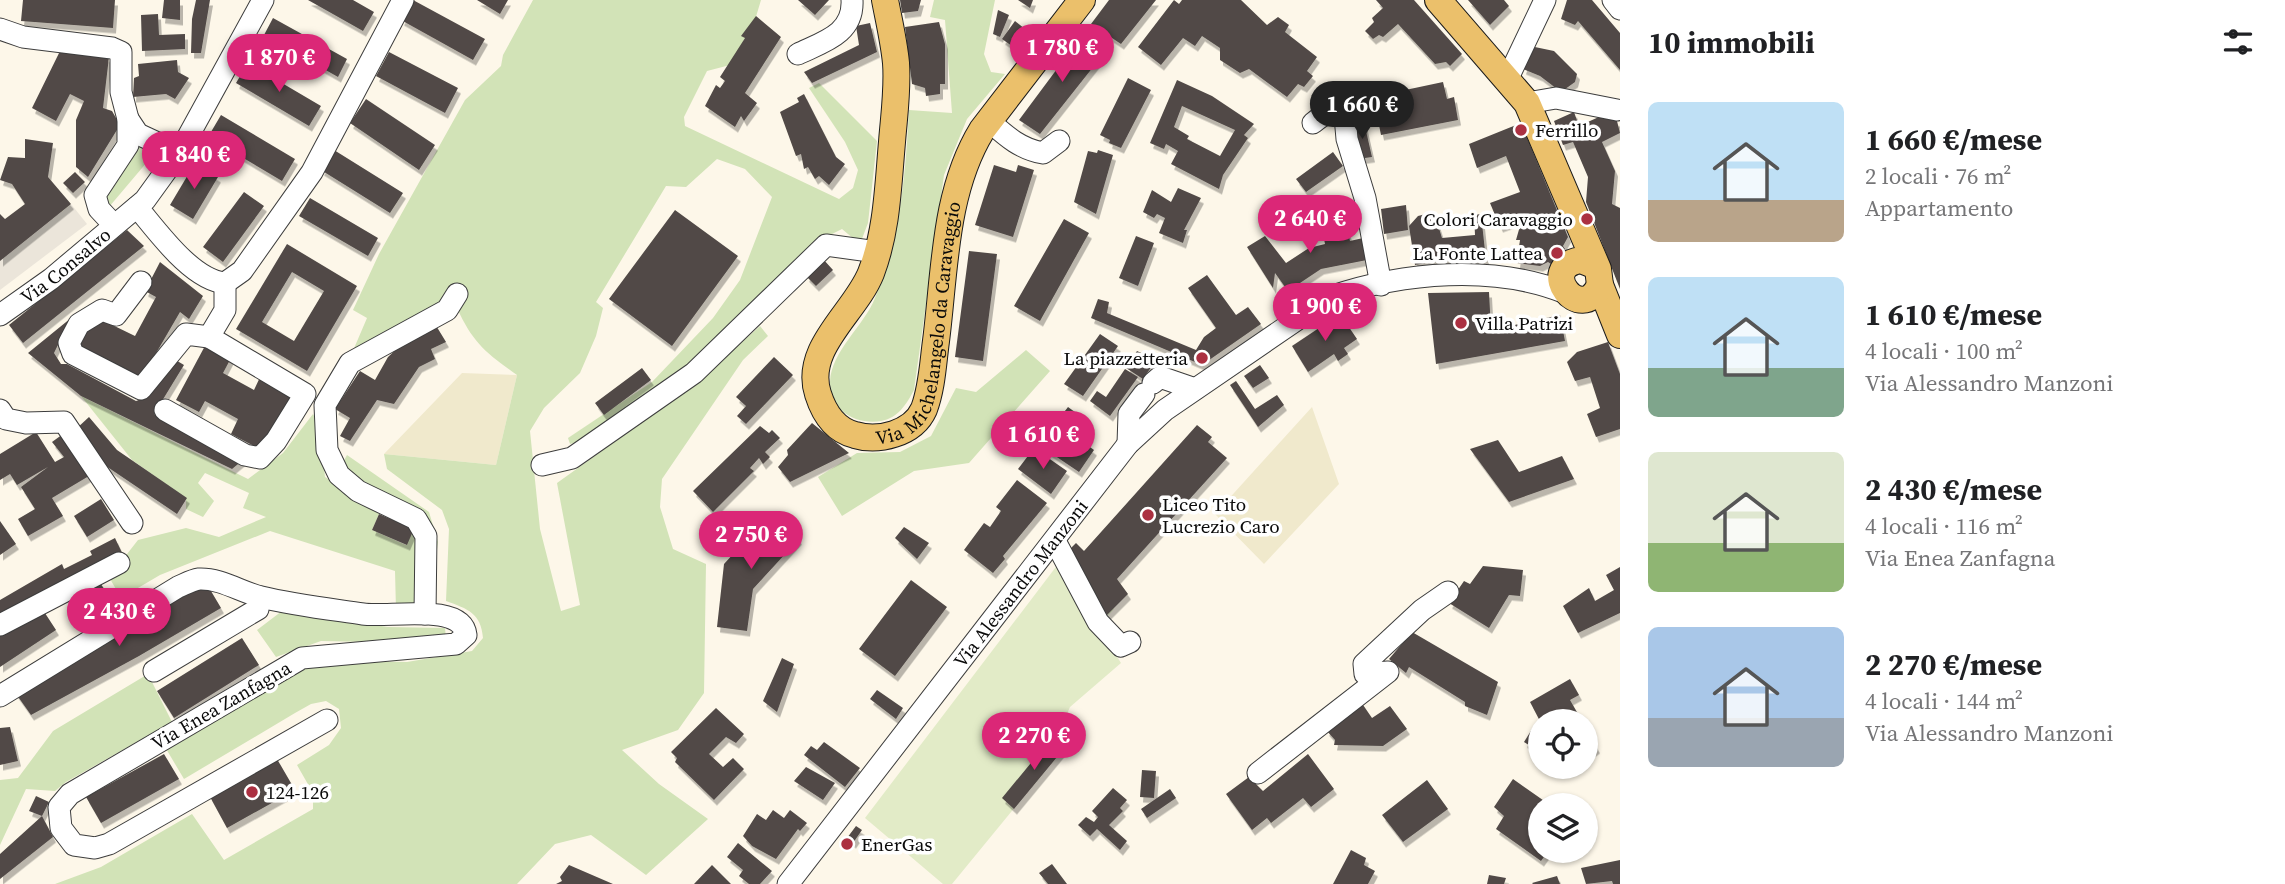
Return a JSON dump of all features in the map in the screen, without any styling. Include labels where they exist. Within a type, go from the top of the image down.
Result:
[{"type":"main road","name":"Via Michelangelo da Caravaggio","points":[[885,0],[896,62],[897,89],[884,227],[870,275],[814,364],[815,388],[821,406],[832,423],[847,433],[868,439],[889,436],[906,428],[923,411],[932,375],[951,216],[959,178],[969,151],[1082,0]]},
{"type":"main road","points":[[1438,0],[1527,103],[1582,235],[1582,279],[1617,328]]},
{"type":"street","name":"Via Consalvo","points":[[0,315],[51,279],[137,207],[179,153],[263,0]]},
{"type":"street","points":[[137,207],[182,257],[210,282],[225,283],[242,271],[312,172],[403,0]]},
{"type":"street","points":[[797,54],[845,29],[853,10],[852,0]]},
{"type":"street","points":[[1505,77],[1528,0]]},
{"type":"street","points":[[1505,77],[1545,0]]},
{"type":"street","points":[[1612,0],[1620,9]]},
{"type":"street","points":[[0,29],[23,37],[112,48],[121,52],[121,92],[128,119],[128,145],[95,195],[99,209],[113,225]]},
{"type":"street","points":[[1527,103],[1556,98],[1617,110]]},
{"type":"street","points":[[1313,123],[1323,114],[1341,113],[1346,121],[1341,141],[1381,285]]},
{"type":"street","points":[[128,119],[138,134],[179,153]]},
{"type":"street","points":[[989,121],[1016,144],[1031,151],[1043,153],[1059,141]]},
{"type":"street","points":[[542,465],[572,457],[694,373],[826,245],[877,252]]},
{"type":"street","name":"Via Alessandro Manzoni","points":[[788,884],[1128,444],[1165,410],[1330,297],[1437,276],[1479,275],[1534,283],[1582,279]]},
{"type":"street","points":[[141,282],[116,315],[102,310],[79,324],[69,343],[73,354],[141,390],[186,334],[209,337],[305,394],[276,441],[260,458],[245,455],[165,410]]},
{"type":"street","points":[[209,337],[225,310],[225,283]]},
{"type":"street","points":[[425,614],[426,536],[416,519],[358,491],[339,475],[327,450],[325,405],[350,363],[447,310],[457,293]]},
{"type":"street","points":[[1128,444],[1129,414],[1148,388],[1160,377],[1195,389]]},
{"type":"street","points":[[0,410],[6,419],[26,423],[64,422],[132,523]]},
{"type":"street","points":[[1055,541],[1098,622],[1121,646],[1130,642]]},
{"type":"street","points":[[0,625],[120,563]]},
{"type":"street","name":"Via Enea Zanfagna","points":[[0,696],[178,587],[196,579],[217,582],[260,597],[369,615],[425,614],[457,619],[466,631],[462,640],[446,645],[302,658],[70,794],[59,807],[61,828],[75,845],[95,848],[109,844],[327,720]]},
{"type":"street","points":[[1258,773],[1388,673],[1365,674],[1364,664],[1422,610],[1448,592]]},
{"type":"street","points":[[154,671],[258,609],[260,597]]},
{"type":"shaded area","points":[[71,204],[87,224],[0,290],[0,261]]},
{"type":"shaded area","points":[[462,373],[517,375],[496,465],[384,454]]},
{"type":"shaded area","points":[[1312,407],[1339,484],[1264,564],[1215,514]]},
{"type":"green space","points":[[533,0],[761,0],[755,20],[730,65],[707,71],[684,117],[685,126],[839,199],[853,188],[858,170],[845,142],[809,88],[819,83],[877,141],[868,223],[860,244],[842,229],[818,241],[756,308],[670,380],[584,440],[570,444],[568,438],[652,382],[713,318],[740,280],[772,197],[745,169],[717,159],[686,187],[666,186],[596,302],[603,308],[596,336],[580,373],[544,408],[530,431],[540,529],[561,611],[580,605],[557,483],[694,385],[760,326],[768,336],[743,360],[662,479],[660,507],[673,549],[706,564],[704,693],[678,730],[622,750],[659,784],[708,819],[646,875],[591,835],[555,844],[517,884],[55,884],[101,867],[192,814],[224,860],[313,809],[313,793],[297,765],[329,745],[341,728],[339,709],[326,701],[311,704],[184,779],[162,742],[303,660],[407,662],[472,651],[483,638],[479,623],[472,613],[446,601],[449,529],[442,510],[387,469],[384,454],[496,465],[517,375],[481,346],[457,308],[349,360],[367,318],[353,310],[379,254],[465,100],[501,66],[503,55]]},
{"type":"green space","points":[[934,0],[995,0],[984,54],[991,72],[1005,74],[967,119],[944,175],[914,390],[905,406],[892,417],[881,421],[862,421],[839,408],[834,401],[830,382],[836,360],[875,298],[891,251],[903,183],[909,110],[952,113],[945,20],[930,17]]},
{"type":"green space","points":[[141,144],[153,155],[109,207],[99,196],[118,166]]},
{"type":"green space","points":[[1026,350],[1050,371],[969,463],[914,471],[842,516],[818,477],[857,453],[900,452],[931,436],[956,388],[976,392]]},
{"type":"green space","points":[[81,396],[248,479],[283,453],[313,414],[320,427],[325,477],[375,508],[379,514],[372,530],[406,545],[414,529],[417,535],[418,608],[396,610],[395,571],[270,531],[160,575],[121,598],[109,577],[138,540],[186,528],[219,537],[266,517],[243,508],[249,493],[205,473],[198,483],[214,501],[203,517],[186,509],[186,498],[132,460]]},
{"type":"green space","points":[[347,455],[429,512],[438,542],[434,572],[432,542],[352,476],[342,464]]},
{"type":"green space","points":[[1068,551],[1114,609],[1098,627],[1121,663],[1070,707],[1061,728],[1066,745],[952,884],[943,884],[865,818]]},
{"type":"green space","points":[[282,611],[388,627],[445,628],[446,638],[370,642],[321,641],[276,657],[257,630]]},
{"type":"green space","points":[[148,674],[172,722],[66,782],[55,791],[26,789],[0,845],[0,780],[18,778],[53,731]]},
{"type":"building","points":[[23,0],[115,0],[113,28],[21,21]]},
{"type":"building","points":[[164,0],[180,0],[180,20],[162,18]]},
{"type":"building","points":[[196,0],[210,0],[201,53],[191,53],[192,19]]},
{"type":"building","points":[[308,0],[353,0],[374,12],[363,31]]},
{"type":"building","points":[[413,0],[485,39],[473,60],[401,20]]},
{"type":"building","points":[[477,0],[508,0],[500,14]]},
{"type":"building","points":[[798,0],[829,0],[815,15]]},
{"type":"building","points":[[900,0],[921,0],[918,11],[902,13]]},
{"type":"building","points":[[1018,0],[1033,0],[1030,8]]},
{"type":"building","points":[[1109,0],[1156,0],[1121,44],[1091,24]]},
{"type":"building","points":[[1174,0],[1179,4],[1182,0],[1241,0],[1267,25],[1278,17],[1289,25],[1285,32],[1317,57],[1307,71],[1313,76],[1304,87],[1298,84],[1287,97],[1249,69],[1240,73],[1220,60],[1220,48],[1202,36],[1195,46],[1183,38],[1161,65],[1138,47]]},
{"type":"building","points":[[1376,0],[1414,0],[1462,54],[1450,66],[1446,62],[1435,64],[1398,24],[1383,37],[1379,35],[1373,39],[1365,31],[1374,22],[1372,18],[1383,8]]},
{"type":"building","points":[[1468,0],[1504,0],[1509,6],[1490,25]]},
{"type":"building","points":[[1567,0],[1592,0],[1620,33],[1620,70],[1578,21],[1575,25],[1561,19]]},
{"type":"building","points":[[998,10],[1009,15],[1000,37],[993,34]]},
{"type":"building","points":[[158,14],[159,35],[185,34],[185,49],[142,51],[141,15]]},
{"type":"building","points":[[756,16],[781,37],[745,93],[757,103],[744,121],[741,116],[735,127],[705,106],[716,85],[720,88],[725,81],[720,77],[745,38],[741,36]]},
{"type":"building","points":[[273,18],[347,59],[338,77],[264,35]]},
{"type":"building","points":[[1015,21],[1035,37],[1022,53],[1002,39]]},
{"type":"building","points":[[939,22],[945,44],[945,84],[940,84],[940,94],[926,96],[925,88],[912,84],[905,27]]},
{"type":"building","points":[[870,23],[877,52],[812,83],[804,72],[859,45],[856,26]]},
{"type":"building","points":[[1083,34],[1105,52],[1040,134],[1019,120]]},
{"type":"building","points":[[1530,46],[1554,51],[1577,74],[1575,82],[1561,92],[1540,76],[1523,69]]},
{"type":"building","points":[[62,47],[109,57],[103,108],[112,111],[120,125],[88,177],[76,167],[76,120],[84,101],[70,94],[56,121],[32,108]]},
{"type":"building","points":[[389,52],[458,88],[445,113],[376,76]]},
{"type":"building","points":[[177,60],[178,72],[189,78],[175,99],[166,94],[133,97],[134,78],[139,76],[138,64]]},
{"type":"building","points":[[248,63],[321,106],[309,126],[236,83]]},
{"type":"building","points":[[1128,78],[1151,90],[1121,148],[1100,135]]},
{"type":"building","points":[[1177,80],[1212,96],[1254,124],[1244,135],[1248,138],[1223,175],[1219,189],[1171,164],[1178,151],[1166,144],[1164,149],[1150,143]],"holes":[[[1182,106],[1235,130],[1220,156],[1187,139],[1189,136],[1174,127]]]},
{"type":"building","points":[[1443,82],[1447,99],[1454,97],[1458,120],[1381,135],[1376,110],[1380,108],[1377,96]]},
{"type":"building","points":[[804,94],[836,157],[845,164],[829,185],[819,176],[815,179],[808,167],[804,169],[801,154],[796,156],[780,112],[799,102],[797,98]]},
{"type":"building","points":[[366,99],[435,145],[419,170],[350,123]]},
{"type":"building","points":[[1574,112],[1579,126],[1601,116],[1617,121],[1620,133],[1602,142],[1615,171],[1612,204],[1620,208],[1620,289],[1586,202],[1588,177],[1573,142],[1563,145],[1554,121]]},
{"type":"building","points":[[221,115],[295,159],[282,181],[208,137]]},
{"type":"building","points":[[1364,122],[1372,157],[1358,159],[1352,124]]},
{"type":"building","points":[[1521,123],[1568,237],[1563,246],[1565,249],[1551,264],[1548,262],[1540,266],[1517,263],[1520,240],[1516,240],[1522,219],[1500,227],[1490,203],[1520,192],[1506,156],[1477,168],[1469,144]]},
{"type":"building","points":[[25,139],[53,143],[48,177],[71,204],[0,261],[0,214],[5,219],[25,204],[12,184],[0,180],[8,157],[25,158]]},
{"type":"building","points":[[334,150],[403,193],[390,213],[321,170]]},
{"type":"building","points":[[1098,150],[1113,155],[1096,214],[1074,202],[1088,151],[1097,153]]},
{"type":"building","points":[[1333,152],[1343,166],[1306,192],[1296,179]]},
{"type":"building","points":[[195,163],[218,177],[193,219],[170,205]]},
{"type":"building","points":[[994,165],[1016,172],[1018,165],[1034,170],[1013,237],[975,225]]},
{"type":"building","points":[[75,172],[85,182],[73,193],[63,183]]},
{"type":"building","points":[[1178,188],[1201,198],[1184,230],[1187,230],[1183,243],[1159,233],[1165,218],[1157,214],[1154,218],[1143,212],[1152,190],[1171,202]]},
{"type":"building","points":[[244,192],[264,206],[223,262],[203,247]]},
{"type":"building","points":[[310,198],[378,238],[368,256],[299,216]]},
{"type":"building","points":[[1406,205],[1408,230],[1384,234],[1381,209]]},
{"type":"building","points":[[675,210],[738,256],[672,346],[609,299]]},
{"type":"building","points":[[1434,212],[1442,238],[1475,235],[1474,215],[1481,214],[1486,260],[1447,259],[1415,265],[1409,226],[1418,216]]},
{"type":"building","points":[[1344,214],[1350,241],[1363,238],[1367,260],[1321,269],[1288,291],[1275,273],[1273,288],[1247,247],[1265,236],[1286,263],[1309,248],[1325,244],[1320,218]]},
{"type":"building","points":[[1064,219],[1089,233],[1040,321],[1014,306]]},
{"type":"building","points":[[127,230],[144,246],[23,343],[9,325]]},
{"type":"building","points":[[1136,236],[1154,243],[1138,286],[1119,278]]},
{"type":"building","points":[[287,244],[357,286],[307,371],[236,329]],"holes":[[[292,272],[324,291],[294,341],[262,322]]]},
{"type":"building","points":[[969,251],[997,254],[983,361],[955,357]]},
{"type":"building","points":[[823,259],[833,270],[816,286],[806,276]]},
{"type":"building","points":[[160,262],[203,296],[189,319],[180,312],[141,379],[77,344],[98,318],[135,336],[156,297],[145,291]]},
{"type":"building","points":[[1207,275],[1236,315],[1248,307],[1261,324],[1202,365],[1091,318],[1098,299],[1109,302],[1107,313],[1196,350],[1204,337],[1216,328],[1188,288]]},
{"type":"building","name":"Villa Patrizi","points":[[1489,292],[1491,330],[1560,315],[1565,341],[1436,364],[1428,293]]},
{"type":"building","points":[[1340,314],[1357,339],[1344,348],[1348,354],[1338,361],[1334,354],[1308,372],[1292,346]]},
{"type":"building","points":[[71,318],[54,353],[61,364],[67,364],[136,401],[149,396],[174,359],[184,365],[154,414],[243,460],[232,469],[81,396],[28,353]]},
{"type":"building","points":[[435,324],[446,342],[431,349],[435,359],[419,367],[394,404],[377,400],[350,441],[340,436],[350,418],[335,409],[360,371],[375,380],[388,357],[402,344]]},
{"type":"building","points":[[1100,334],[1118,346],[1083,396],[1064,384]]},
{"type":"building","points":[[1608,342],[1620,374],[1620,429],[1596,437],[1587,414],[1600,408],[1590,377],[1575,381],[1567,362],[1577,352]]},
{"type":"building","points":[[206,344],[231,358],[223,373],[254,390],[262,373],[296,392],[264,451],[231,434],[238,419],[205,401],[199,412],[176,400]]},
{"type":"building","points":[[1137,351],[1156,360],[1143,379],[1126,368]]},
{"type":"building","points":[[774,357],[793,375],[746,424],[737,416],[746,406],[736,397]]},
{"type":"building","points":[[1260,365],[1269,378],[1253,388],[1244,376]]},
{"type":"building","points":[[642,368],[651,380],[604,415],[595,403]]},
{"type":"building","points":[[1125,369],[1138,377],[1110,416],[1090,401],[1097,391],[1106,397]]},
{"type":"building","points":[[1236,381],[1255,409],[1277,395],[1284,405],[1258,427],[1230,385]]},
{"type":"building","points":[[1068,407],[1090,423],[1081,434],[1083,442],[1094,450],[1079,472],[1039,445]]},
{"type":"building","points":[[89,417],[117,450],[187,498],[177,514],[106,466],[76,429]]},
{"type":"building","points":[[812,423],[849,453],[790,482],[778,467],[788,455],[787,450]]},
{"type":"building","points":[[1197,425],[1212,437],[1208,442],[1227,458],[1117,579],[1128,594],[1105,617],[1068,551],[1076,543],[1084,551]]},
{"type":"building","points":[[760,426],[769,433],[772,430],[780,438],[765,452],[770,457],[763,464],[759,458],[750,468],[754,471],[713,512],[693,491]]},
{"type":"building","points":[[36,432],[55,462],[64,457],[52,442],[63,434],[94,473],[52,498],[63,516],[28,536],[18,519],[35,509],[21,487],[48,467],[17,485],[10,474],[0,480],[0,454]]},
{"type":"building","points":[[1498,440],[1519,472],[1562,456],[1574,479],[1509,502],[1470,449]]},
{"type":"building","points":[[1034,448],[1067,471],[1051,494],[1018,469]]},
{"type":"building","points":[[1017,480],[1047,503],[1003,556],[1005,559],[993,573],[964,550],[984,523],[990,527],[1001,511],[996,507]]},
{"type":"building","points":[[101,499],[114,520],[87,537],[74,516]]},
{"type":"building","points":[[379,514],[414,529],[407,545],[372,530]]},
{"type":"building","points":[[769,515],[773,518],[776,515],[799,539],[753,589],[747,631],[717,627],[724,564]]},
{"type":"building","points":[[0,521],[16,544],[0,555]]},
{"type":"building","points":[[904,527],[929,543],[917,559],[895,538]]},
{"type":"building","points":[[115,538],[124,557],[0,621],[0,600],[62,564],[64,569],[92,555],[90,551]]},
{"type":"building","points":[[1483,566],[1523,570],[1520,596],[1509,595],[1489,628],[1449,603],[1464,581],[1470,584]]},
{"type":"building","points":[[1620,567],[1620,613],[1578,633],[1563,606],[1589,588],[1595,601],[1614,590],[1606,575]]},
{"type":"building","points":[[98,580],[112,600],[97,611],[91,602],[76,612],[68,600]]},
{"type":"building","points":[[911,580],[947,607],[895,676],[859,649]]},
{"type":"building","points":[[205,581],[221,608],[139,656],[31,715],[14,691]]},
{"type":"building","points":[[41,607],[56,630],[0,667],[0,634]]},
{"type":"building","points":[[1412,632],[1498,682],[1487,715],[1465,706],[1465,702],[1409,667],[1406,673],[1389,659]]},
{"type":"building","points":[[242,638],[259,665],[174,718],[157,691]]},
{"type":"building","points":[[782,658],[794,664],[777,712],[763,701]]},
{"type":"building","points":[[1570,679],[1579,695],[1570,700],[1575,709],[1534,709],[1530,702]]},
{"type":"building","points":[[877,690],[903,708],[896,719],[870,699]]},
{"type":"building","points":[[1361,702],[1372,718],[1390,706],[1407,729],[1383,746],[1334,745],[1335,740],[1326,730]]},
{"type":"building","points":[[716,708],[744,734],[736,743],[726,737],[709,754],[723,767],[733,758],[744,769],[714,800],[675,762],[677,758],[671,752]]},
{"type":"building","points":[[10,727],[18,761],[0,765],[0,728]]},
{"type":"building","points":[[1054,735],[1067,745],[1014,809],[1002,798]]},
{"type":"building","points":[[824,742],[860,768],[845,787],[804,755],[811,746],[817,750]]},
{"type":"building","points":[[164,754],[179,779],[101,823],[86,797]]},
{"type":"building","points":[[1308,754],[1334,789],[1311,807],[1303,798],[1271,823],[1267,818],[1252,830],[1226,794],[1249,777],[1263,791]]},
{"type":"building","name":"124-126","points":[[277,759],[295,790],[227,828],[209,795]]},
{"type":"building","points":[[806,767],[835,783],[823,800],[794,781]]},
{"type":"building","points":[[1142,770],[1156,771],[1154,798],[1140,797]]},
{"type":"building","points":[[1513,779],[1533,793],[1528,793],[1528,852],[1496,829],[1504,816],[1494,807]]},
{"type":"building","points":[[1427,780],[1448,809],[1403,842],[1382,815]]},
{"type":"building","points":[[1113,788],[1127,800],[1120,808],[1123,811],[1109,825],[1127,841],[1120,850],[1097,829],[1090,836],[1078,825],[1086,817],[1094,822],[1098,817],[1092,811]]},
{"type":"building","points":[[1170,789],[1176,798],[1147,818],[1141,809]]},
{"type":"building","points":[[36,796],[49,802],[42,816],[29,811]]},
{"type":"building","points":[[773,810],[784,818],[790,810],[807,823],[800,831],[798,829],[776,859],[752,846],[743,836],[757,814],[766,820]]},
{"type":"building","points":[[42,816],[53,837],[0,879],[0,854]]},
{"type":"building","points":[[856,826],[862,830],[853,843],[847,838]]},
{"type":"building","points":[[738,843],[772,871],[760,884],[749,884],[739,876],[743,870],[727,857]]},
{"type":"building","points":[[1351,850],[1366,858],[1364,865],[1375,871],[1368,884],[1333,884]]},
{"type":"building","points":[[1620,860],[1620,884],[1613,884],[1612,881],[1586,884],[1581,868]]},
{"type":"building","points":[[1052,864],[1067,884],[1048,884],[1039,873]]},
{"type":"building","points":[[569,865],[613,884],[556,884],[562,881],[560,877]]},
{"type":"building","points":[[712,865],[731,884],[694,884]]},
{"type":"building","points":[[1489,875],[1506,878],[1504,884],[1487,884]]},
{"type":"building","points":[[1557,876],[1560,884],[1532,883]]},
{"type":"place","name":"Ferrillo","points":[[1521,130]]},
{"type":"place","name":"Colori Caravaggio","points":[[1587,219]]},
{"type":"place","name":"La Fonte Lattea","points":[[1557,253]]},
{"type":"place","name":"Villa Patrizi","points":[[1461,323]]},
{"type":"place","name":"La piazzetteria","points":[[1202,358]]},
{"type":"place","name":"Liceo Tito Lucrezio Caro","points":[[1148,515]]},
{"type":"place","name":"124-126","points":[[252,792]]},
{"type":"place","name":"EnerGas","points":[[847,844]]}]
